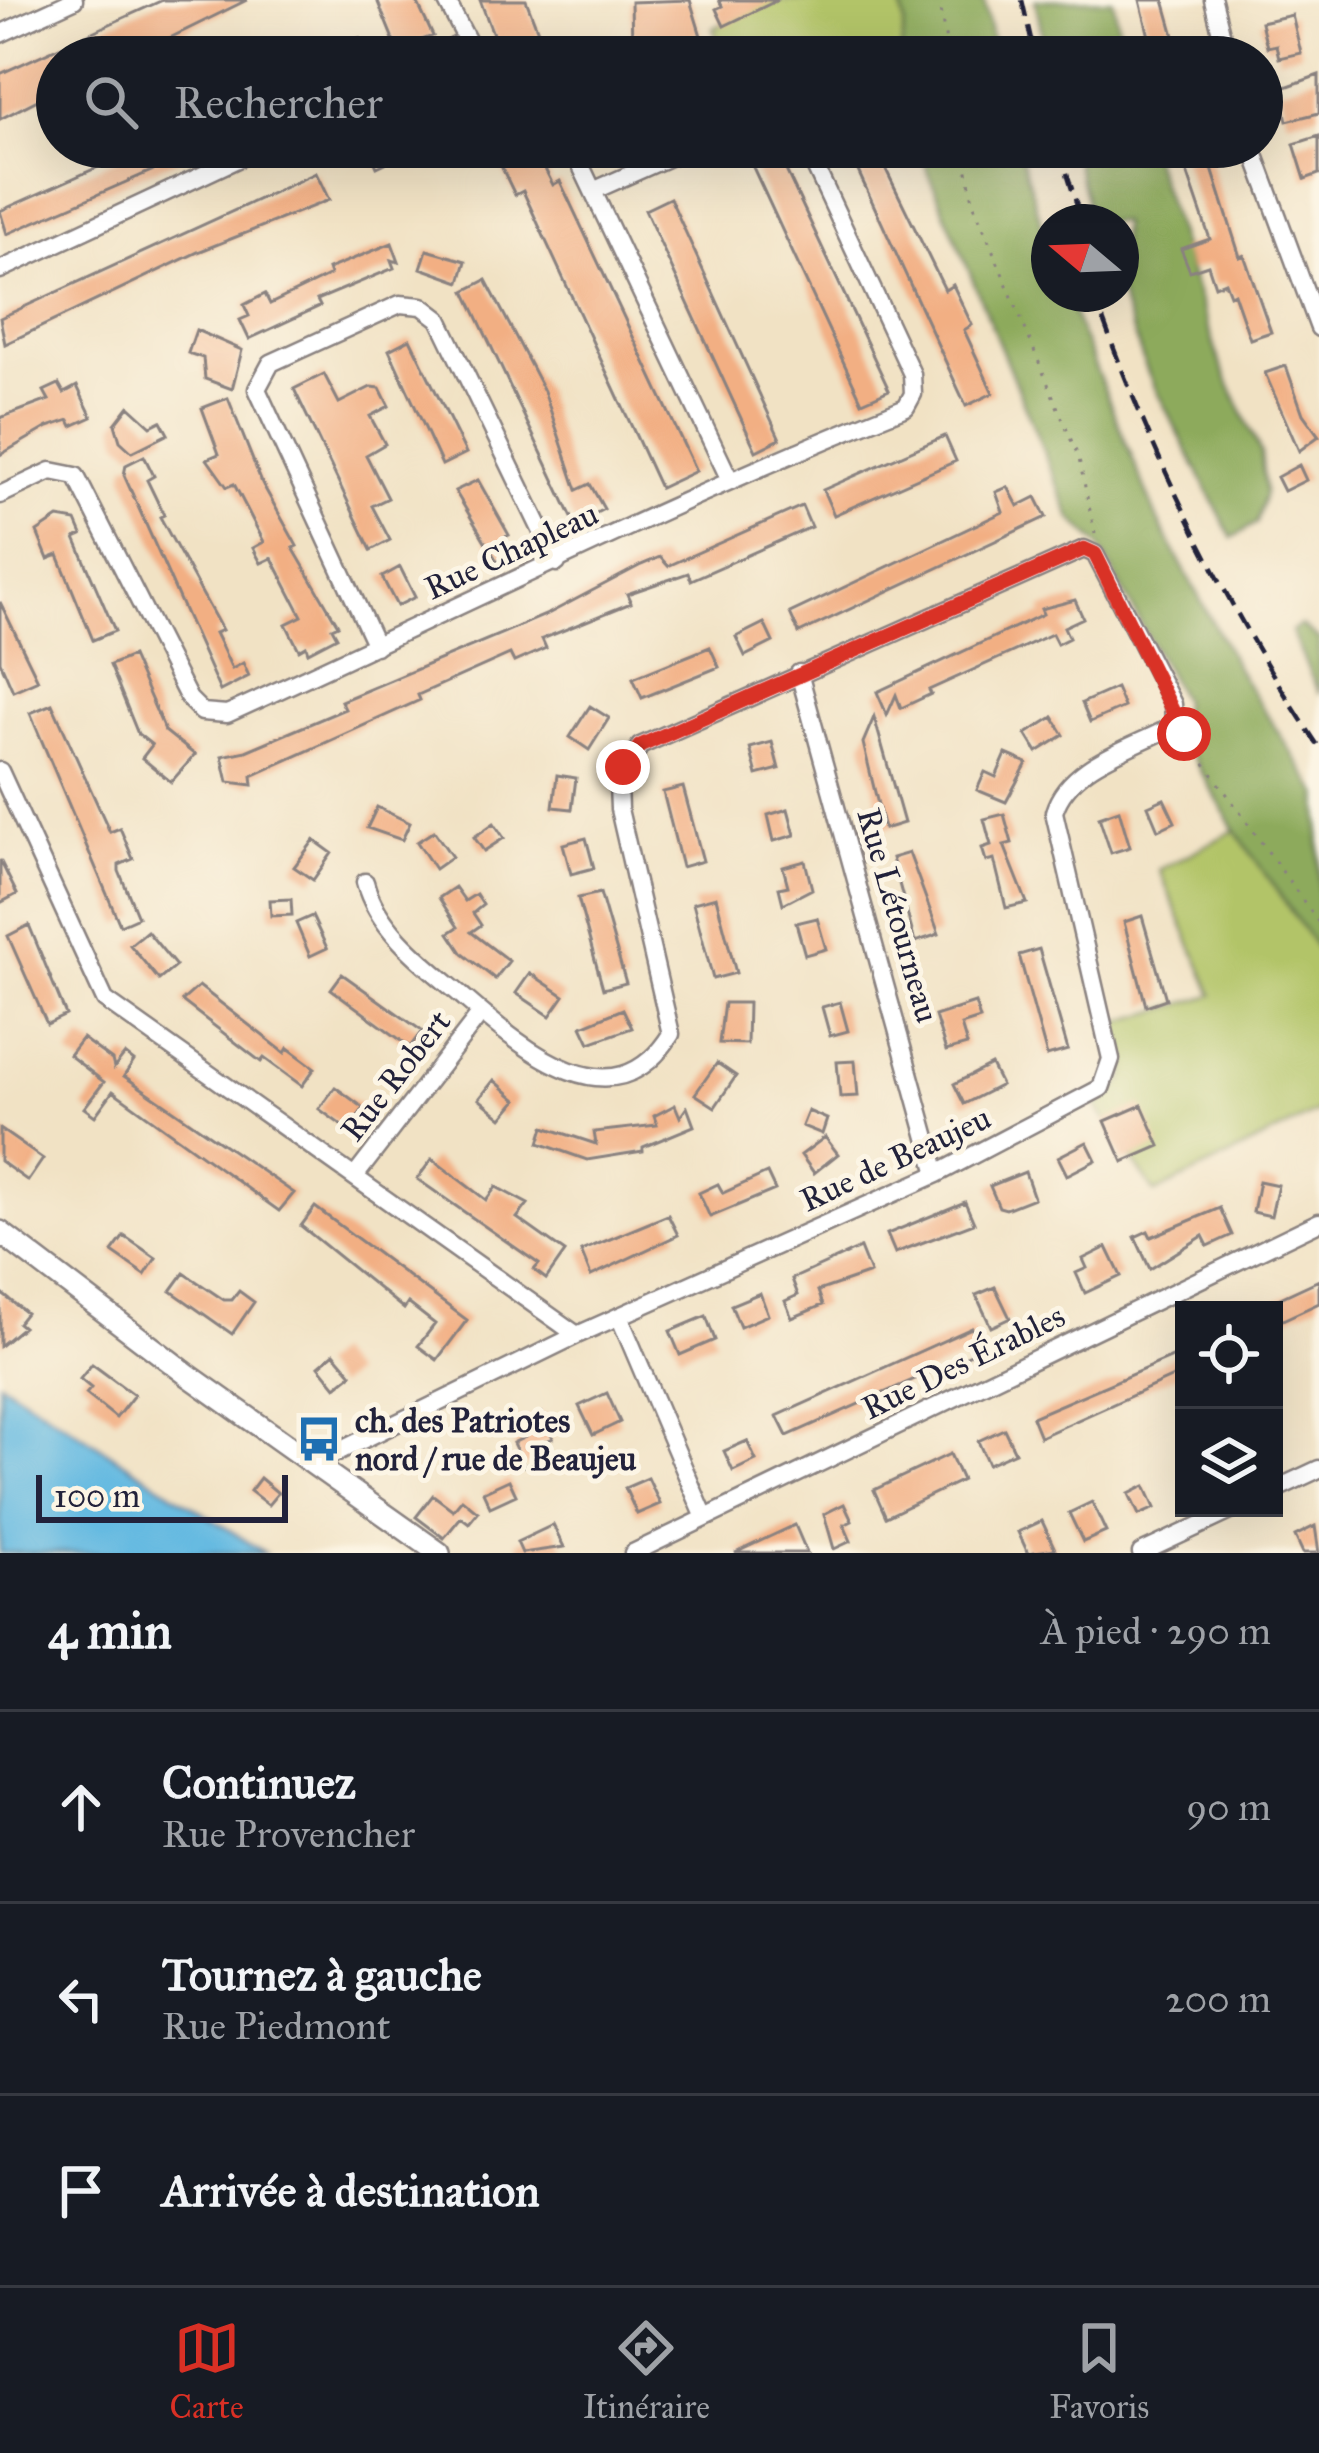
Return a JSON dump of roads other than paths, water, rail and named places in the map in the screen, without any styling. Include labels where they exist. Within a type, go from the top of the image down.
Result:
[{"type":"main road","points":[[0,1232],[439,1553]]},
{"type":"street","points":[[0,34],[74,0]]},
{"type":"street","points":[[446,0],[463,36]]},
{"type":"street","points":[[1213,0],[1222,36]]},
{"type":"street","points":[[0,270],[218,168]]},
{"type":"street","points":[[584,168],[729,478]]},
{"type":"street","points":[[596,190],[645,168]]},
{"type":"street","name":"Rue Chapleau","points":[[0,495],[51,471],[76,476],[189,699],[202,712],[227,714],[729,478],[906,406],[913,394],[912,374],[816,168]]},
{"type":"street","points":[[1260,168],[1319,328]]},
{"type":"street","points":[[376,646],[257,389],[271,363],[412,303],[439,320],[556,563]]},
{"type":"street","name":"Rue de Beaujeu","points":[[313,1464],[577,1335],[937,1174],[1087,1098],[1109,1075],[1111,1059],[1054,812],[1060,793],[1074,777],[1174,722],[1173,704],[1095,554],[1072,550],[799,673]]},
{"type":"street","points":[[365,882],[369,898],[398,936],[534,1056],[580,1075],[614,1077],[638,1070],[657,1056],[671,1034],[619,809],[623,767],[640,746],[799,673]]},
{"type":"street","name":"Rue Létourneau","points":[[799,673],[937,1174]]},
{"type":"street","points":[[0,771],[105,1000],[577,1335]]},
{"type":"street","points":[[0,824],[21,814]]},
{"type":"street","name":"Rue Robert","points":[[356,1174],[482,1013]]},
{"type":"street","name":"Rue Des Érables","points":[[633,1553],[1319,1222]]},
{"type":"street","points":[[619,1316],[705,1518]]},
{"type":"street","points":[[1283,1486],[1319,1469]]},
{"type":"street","points":[[1141,1553],[1218,1517]]},
{"type":"water","points":[[0,1382],[265,1553],[0,1553]]},
{"type":"railway","points":[[1022,0],[1030,36]]},
{"type":"railway","points":[[1065,168],[1076,204]]},
{"type":"railway","points":[[1101,312],[1139,412],[1192,528],[1252,640],[1319,747]]},
{"type":"place","name":"ch. des Patriotes nord / rue de Beaujeu","points":[[319,1439]]}]
